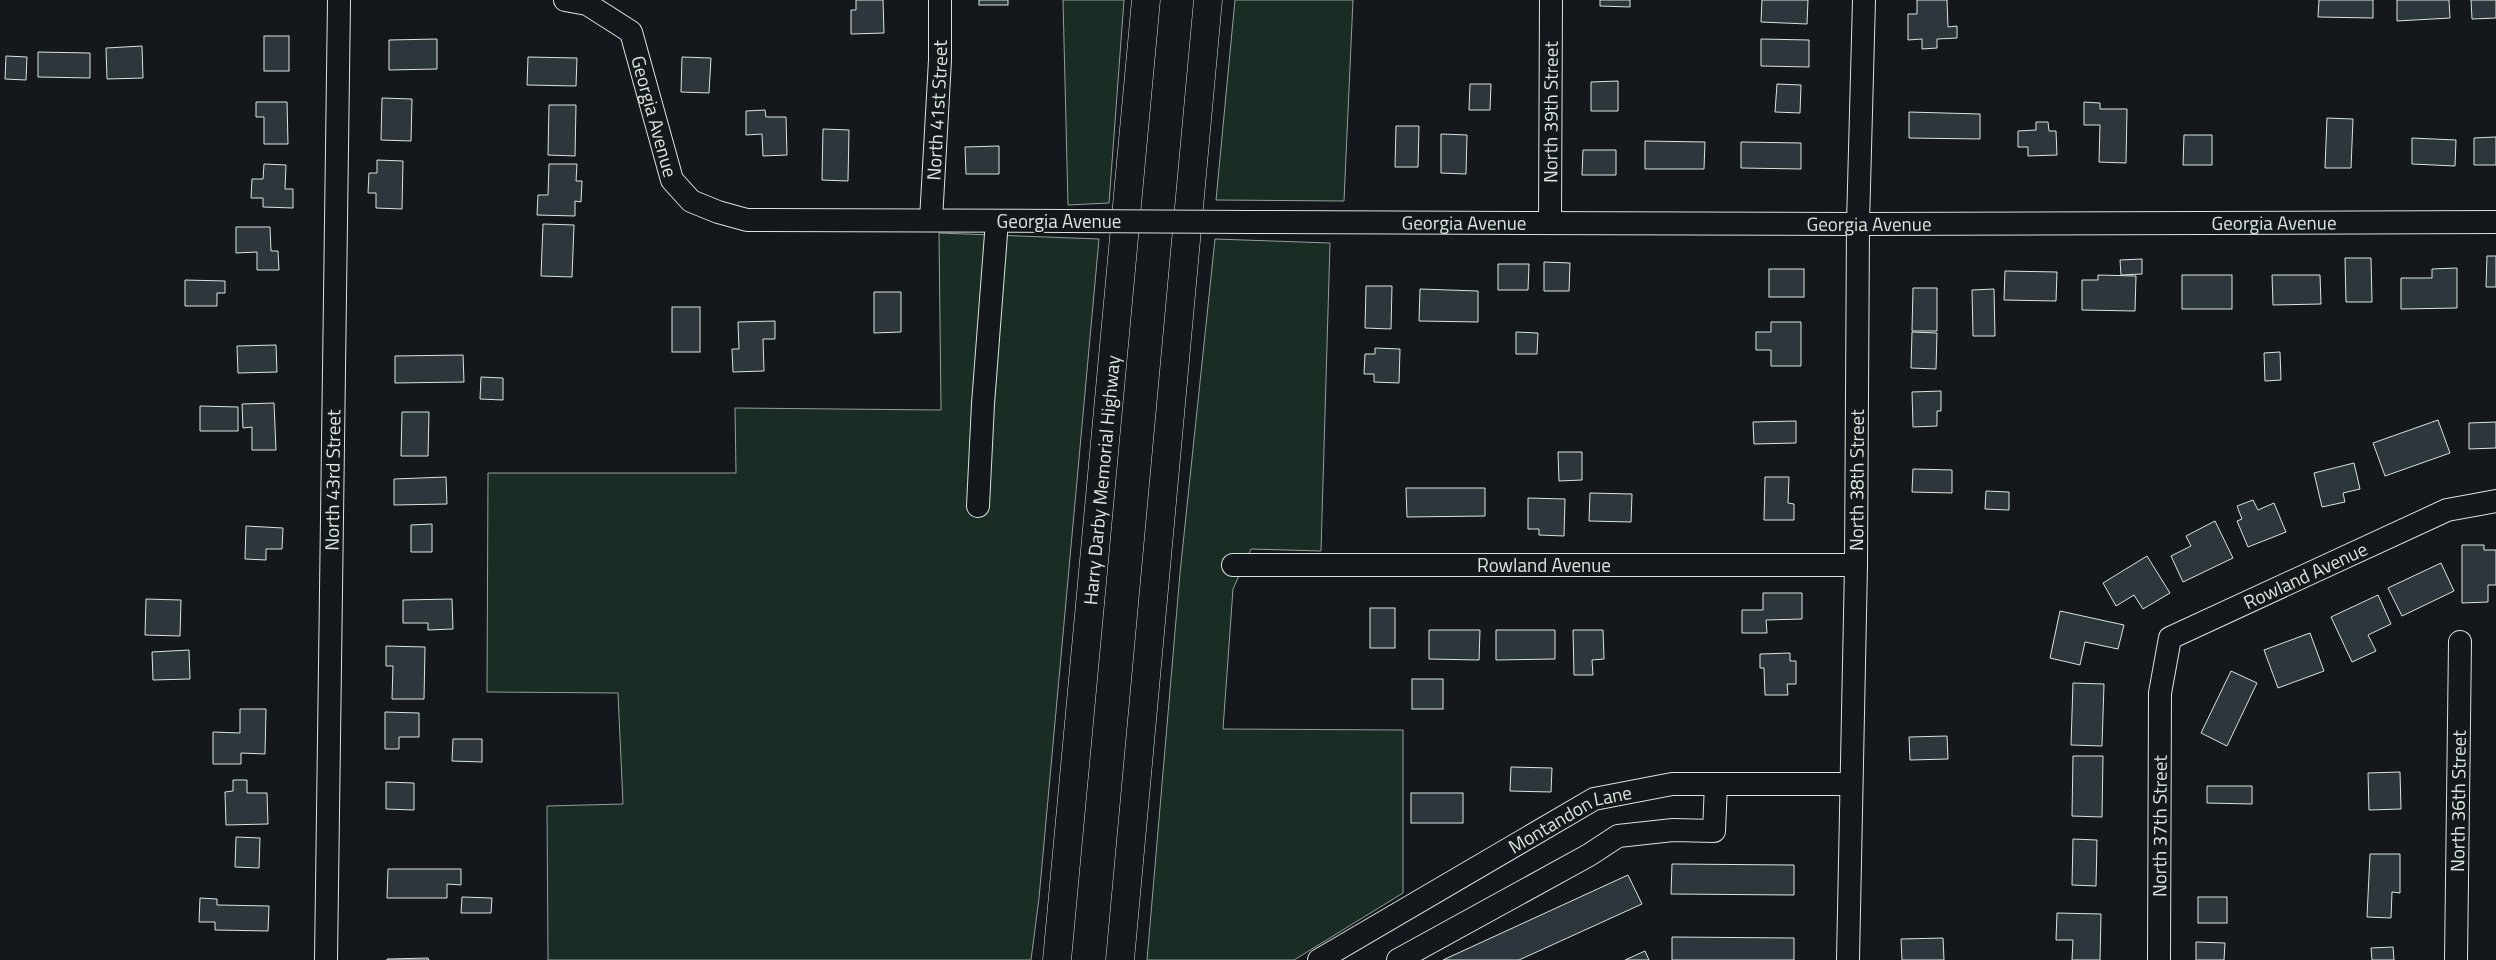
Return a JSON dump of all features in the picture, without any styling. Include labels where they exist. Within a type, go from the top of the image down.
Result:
[{"type":"highway","name":"Harry Darby Memorial Highway","points":[[1057,960],[1146,0]]},
{"type":"highway","points":[[1120,960],[1208,0]]},
{"type":"street","name":"North 43rd Street","points":[[326,960],[339,0]]},
{"type":"street","name":"Georgia Avenue","points":[[565,0],[587,4],[630,32],[672,180],[691,201],[718,212],[747,220],[1858,224],[2496,222]]},
{"type":"street","name":"North 41st Street","points":[[931,220],[940,60],[940,0]]},
{"type":"street","name":"North 39th Street","points":[[1550,223],[1551,0]]},
{"type":"street","name":"North 38th Street","points":[[1848,960],[1850,784],[1856,565],[1858,224],[1864,0]]},
{"type":"street","points":[[978,506],[983,404],[997,220]]},
{"type":"street","name":"Rowland Avenue","points":[[2160,693],[2170,638],[2447,510],[2496,501]]},
{"type":"street","name":"Rowland Avenue","points":[[1233,565],[1856,565]]},
{"type":"street","name":"North 36th Street","points":[[2456,960],[2460,642]]},
{"type":"street","name":"North 37th Street","points":[[2159,960],[2160,693]]},
{"type":"street","name":"Montandon Lane","points":[[1319,960],[1594,799],[1672,784],[1850,784]]},
{"type":"street","points":[[1398,960],[1589,855],[1618,836],[1673,830],[1714,831],[1716,784]]},
{"type":"green space","points":[[1063,0],[1124,0],[1109,203],[1068,205]]},
{"type":"green space","points":[[1235,0],[1353,0],[1344,201],[1216,200]]},
{"type":"green space","points":[[939,233],[1099,239],[1039,898],[1031,960],[548,960],[547,806],[623,804],[618,693],[487,692],[488,473],[736,473],[735,408],[941,410]]},
{"type":"green space","points":[[1215,239],[1330,243],[1321,551],[1251,549],[1233,589],[1223,729],[1403,730],[1403,893],[1294,960],[1147,960],[1180,573]]},
{"type":"building","points":[[856,0],[883,0],[884,33],[851,34],[851,10],[856,10]]},
{"type":"building","points":[[979,0],[1008,0],[1008,5],[979,5]]},
{"type":"building","points":[[1600,0],[1630,0],[1630,7],[1600,6]]},
{"type":"building","points":[[1762,0],[1808,0],[1807,24],[1761,22]]},
{"type":"building","points":[[1917,0],[1947,0],[1948,27],[1957,26],[1957,38],[1937,39],[1937,48],[1922,49],[1922,39],[1908,40],[1908,14],[1917,14]]},
{"type":"building","points":[[2319,0],[2373,0],[2373,18],[2318,17]]},
{"type":"building","points":[[2397,0],[2449,0],[2450,18],[2397,21]]},
{"type":"building","points":[[2471,0],[2496,0],[2496,18],[2472,19]]},
{"type":"building","points":[[264,36],[289,36],[289,71],[264,71]]},
{"type":"building","points":[[437,39],[437,69],[389,70],[389,40]]},
{"type":"building","points":[[1761,39],[1809,40],[1809,67],[1761,66]]},
{"type":"building","points":[[142,46],[143,78],[107,79],[106,48]]},
{"type":"building","points":[[38,52],[90,53],[90,78],[38,77]]},
{"type":"building","points":[[6,56],[27,57],[26,80],[5,79]]},
{"type":"building","points":[[528,57],[577,58],[576,86],[527,85]]},
{"type":"building","points":[[682,57],[711,58],[709,93],[681,92]]},
{"type":"building","points":[[1618,81],[1618,111],[1591,111],[1591,82]]},
{"type":"building","points":[[1470,84],[1491,84],[1490,110],[1469,110]]},
{"type":"building","points":[[1777,84],[1801,85],[1800,113],[1775,112]]},
{"type":"building","points":[[382,98],[412,99],[411,141],[381,140]]},
{"type":"building","points":[[256,102],[287,102],[288,144],[264,144],[264,117],[256,117]]},
{"type":"building","points":[[2084,102],[2100,103],[2100,109],[2127,109],[2126,163],[2099,162],[2100,125],[2084,125]]},
{"type":"building","points":[[549,105],[576,105],[575,156],[548,155]]},
{"type":"building","points":[[765,110],[766,117],[786,117],[787,155],[763,156],[762,134],[746,135],[746,111]]},
{"type":"building","points":[[1909,112],[1980,114],[1980,139],[1909,138]]},
{"type":"building","points":[[2327,118],[2353,119],[2351,168],[2325,168]]},
{"type":"building","points":[[2036,122],[2048,122],[2049,131],[2056,131],[2057,155],[2028,156],[2028,147],[2018,147],[2018,131],[2036,130]]},
{"type":"building","points":[[1396,126],[1419,126],[1418,167],[1395,167]]},
{"type":"building","points":[[823,129],[849,130],[848,181],[822,180]]},
{"type":"building","points":[[1441,134],[1467,135],[1466,174],[1441,173]]},
{"type":"building","points":[[2184,135],[2212,135],[2212,165],[2183,165]]},
{"type":"building","points":[[2496,137],[2496,165],[2474,165],[2474,138]]},
{"type":"building","points":[[2412,138],[2456,140],[2455,166],[2412,164]]},
{"type":"building","points":[[1645,141],[1705,142],[1704,169],[1645,169]]},
{"type":"building","points":[[1741,142],[1801,143],[1801,169],[1741,168]]},
{"type":"building","points":[[999,146],[999,174],[966,174],[965,147]]},
{"type":"building","points":[[1583,150],[1616,150],[1616,175],[1582,175]]},
{"type":"building","points":[[377,160],[403,161],[402,209],[376,208],[376,193],[368,193],[369,173],[377,173]]},
{"type":"building","points":[[264,164],[286,165],[285,189],[293,189],[293,208],[263,207],[263,198],[251,198],[252,179],[263,179]]},
{"type":"building","points":[[549,164],[577,164],[576,181],[582,181],[581,202],[575,201],[575,216],[537,215],[538,195],[548,195]]},
{"type":"building","points":[[543,224],[574,225],[572,277],[541,276]]},
{"type":"building","points":[[236,227],[270,227],[271,251],[278,251],[279,270],[257,270],[257,252],[236,253]]},
{"type":"building","points":[[2487,256],[2496,256],[2496,287],[2486,287]]},
{"type":"building","points":[[2345,258],[2371,258],[2372,302],[2346,302]]},
{"type":"building","points":[[2142,259],[2142,274],[2121,275],[2120,260]]},
{"type":"building","points":[[1544,262],[1570,263],[1569,291],[1544,291]]},
{"type":"building","points":[[1498,264],[1529,264],[1528,290],[1498,290]]},
{"type":"building","points":[[2457,268],[2457,308],[2401,309],[2401,278],[2432,278],[2432,269]]},
{"type":"building","points":[[1769,269],[1804,269],[1804,297],[1769,297]]},
{"type":"building","points":[[2005,271],[2057,272],[2056,301],[2004,300]]},
{"type":"building","points":[[2098,275],[2136,276],[2135,311],[2082,310],[2082,280],[2098,280]]},
{"type":"building","points":[[2182,275],[2232,275],[2232,309],[2182,309]]},
{"type":"building","points":[[2272,275],[2320,275],[2321,304],[2273,305]]},
{"type":"building","points":[[185,280],[225,281],[225,293],[217,293],[217,306],[185,306]]},
{"type":"building","points":[[1366,286],[1392,286],[1391,329],[1365,328]]},
{"type":"building","points":[[1913,288],[1937,288],[1937,331],[1912,331]]},
{"type":"building","points":[[1420,289],[1478,291],[1478,322],[1419,321]]},
{"type":"building","points":[[1994,289],[1995,336],[1973,336],[1972,290]]},
{"type":"building","points":[[874,292],[901,292],[901,332],[874,333]]},
{"type":"building","points":[[672,307],[700,307],[700,352],[672,352]]},
{"type":"building","points":[[775,321],[775,339],[763,339],[764,371],[733,372],[732,349],[739,349],[738,322]]},
{"type":"building","points":[[1771,322],[1801,322],[1801,366],[1771,366],[1771,350],[1756,350],[1756,332],[1771,332]]},
{"type":"building","points":[[1516,332],[1538,333],[1537,354],[1516,354]]},
{"type":"building","points":[[1912,332],[1937,333],[1936,369],[1911,368]]},
{"type":"building","points":[[276,345],[277,372],[238,373],[237,346]]},
{"type":"building","points":[[1375,348],[1400,349],[1399,383],[1374,382],[1374,374],[1364,374],[1365,354],[1375,354]]},
{"type":"building","points":[[2280,352],[2281,380],[2265,381],[2264,353]]},
{"type":"building","points":[[463,355],[464,382],[395,383],[395,356]]},
{"type":"building","points":[[481,377],[503,378],[503,400],[480,399]]},
{"type":"building","points":[[1941,391],[1941,411],[1937,411],[1937,426],[1913,427],[1912,392]]},
{"type":"building","points":[[274,403],[276,450],[252,450],[252,427],[243,428],[242,404]]},
{"type":"building","points":[[200,406],[238,407],[238,431],[200,431]]},
{"type":"building","points":[[402,412],[429,412],[428,456],[401,456]]},
{"type":"building","points":[[2438,420],[2450,453],[2385,476],[2373,443]]},
{"type":"building","points":[[1796,421],[1796,443],[1754,444],[1753,422]]},
{"type":"building","points":[[2496,422],[2496,448],[2469,449],[2469,423]]},
{"type":"building","points":[[1558,452],[1582,452],[1582,480],[1559,481]]},
{"type":"building","points":[[2354,463],[2360,489],[2343,493],[2345,502],[2322,507],[2314,473]]},
{"type":"building","points":[[1913,469],[1952,470],[1952,493],[1912,492]]},
{"type":"building","points":[[446,477],[447,504],[394,505],[394,479]]},
{"type":"building","points":[[1765,477],[1789,477],[1788,503],[1794,504],[1794,520],[1764,520]]},
{"type":"building","points":[[1406,488],[1485,488],[1485,516],[1407,517]]},
{"type":"building","points":[[1986,491],[2009,492],[2009,510],[1985,509]]},
{"type":"building","points":[[1590,493],[1632,494],[1631,522],[1589,521]]},
{"type":"building","points":[[1528,498],[1565,499],[1564,536],[1539,535],[1539,529],[1528,529]]},
{"type":"building","points":[[2253,500],[2258,510],[2274,503],[2286,532],[2248,547],[2237,521],[2242,519],[2237,506]]},
{"type":"building","points":[[2215,521],[2233,558],[2183,582],[2171,556],[2191,546],[2186,536]]},
{"type":"building","points":[[432,524],[432,552],[411,552],[411,525]]},
{"type":"building","points":[[246,526],[283,528],[282,549],[266,549],[266,560],[245,559]]},
{"type":"building","points":[[2462,545],[2484,545],[2484,550],[2496,550],[2496,585],[2488,585],[2488,602],[2462,603]]},
{"type":"building","points":[[2147,556],[2170,593],[2143,609],[2134,595],[2116,606],[2103,583]]},
{"type":"building","points":[[2441,563],[2454,591],[2402,616],[2388,588]]},
{"type":"building","points":[[1763,593],[1802,593],[1802,619],[1766,620],[1767,633],[1742,633],[1742,610],[1763,610]]},
{"type":"building","points":[[2378,595],[2391,624],[2368,635],[2376,651],[2352,662],[2331,617]]},
{"type":"building","points":[[146,599],[181,600],[180,636],[145,635]]},
{"type":"building","points":[[452,599],[453,629],[428,630],[428,623],[403,623],[403,600]]},
{"type":"building","points":[[1370,608],[1395,608],[1395,648],[1370,648]]},
{"type":"building","points":[[2060,611],[2124,625],[2118,649],[2085,642],[2080,665],[2050,658]]},
{"type":"building","points":[[1429,630],[1480,630],[1479,660],[1429,659]]},
{"type":"building","points":[[1496,630],[1555,630],[1555,659],[1496,660]]},
{"type":"building","points":[[1573,630],[1603,630],[1604,659],[1592,660],[1593,675],[1574,675]]},
{"type":"building","points":[[2310,633],[2324,671],[2278,688],[2264,650]]},
{"type":"building","points":[[386,646],[425,647],[424,699],[392,699],[393,666],[386,666]]},
{"type":"building","points":[[189,650],[190,679],[153,680],[152,652]]},
{"type":"building","points":[[1790,653],[1790,661],[1796,661],[1796,684],[1787,684],[1788,695],[1765,695],[1764,668],[1760,668],[1760,654]]},
{"type":"building","points":[[2231,671],[2257,683],[2227,746],[2201,733]]},
{"type":"building","points":[[1412,679],[1443,679],[1443,709],[1412,709]]},
{"type":"building","points":[[2073,683],[2104,684],[2102,746],[2071,745]]},
{"type":"building","points":[[240,709],[266,709],[265,754],[241,753],[241,764],[213,764],[213,732],[240,733]]},
{"type":"building","points":[[385,712],[419,713],[419,737],[399,737],[399,749],[385,749]]},
{"type":"building","points":[[1947,736],[1948,759],[1910,760],[1909,737]]},
{"type":"building","points":[[453,739],[482,739],[482,762],[452,761]]},
{"type":"building","points":[[2073,756],[2103,756],[2102,817],[2072,816]]},
{"type":"building","points":[[1511,767],[1552,768],[1551,792],[1510,791]]},
{"type":"building","points":[[2400,772],[2401,809],[2369,810],[2368,773]]},
{"type":"building","points":[[233,780],[247,780],[247,793],[267,793],[268,824],[226,825],[225,792],[233,791]]},
{"type":"building","points":[[386,782],[414,783],[414,810],[386,809]]},
{"type":"building","points":[[2207,786],[2252,786],[2252,804],[2207,803]]},
{"type":"building","points":[[1411,793],[1463,793],[1463,823],[1411,823]]},
{"type":"building","points":[[236,837],[260,838],[259,868],[235,867]]},
{"type":"building","points":[[2073,839],[2097,840],[2096,886],[2072,885]]},
{"type":"building","points":[[2370,854],[2400,854],[2400,893],[2392,892],[2391,918],[2367,917]]},
{"type":"building","points":[[1672,864],[1794,865],[1794,895],[1671,894]]},
{"type":"building","points":[[388,869],[461,869],[461,885],[447,884],[447,898],[387,898]]},
{"type":"building","points":[[1628,875],[1642,904],[1519,960],[1443,960]]},
{"type":"building","points":[[462,897],[492,898],[491,913],[461,913]]},
{"type":"building","points":[[2198,897],[2227,897],[2227,923],[2198,923]]},
{"type":"building","points":[[200,898],[217,899],[217,905],[269,906],[268,931],[215,930],[215,922],[199,922]]},
{"type":"building","points":[[2057,913],[2101,914],[2100,960],[2072,960],[2073,940],[2056,940]]},
{"type":"building","points":[[1672,937],[1794,938],[1794,960],[1672,960]]},
{"type":"building","points":[[1943,938],[1944,960],[1902,960],[1901,939]]},
{"type":"building","points":[[2196,942],[2225,943],[2224,960],[2196,960]]},
{"type":"building","points":[[2393,947],[2394,960],[2372,960],[2371,948]]},
{"type":"building","points":[[1645,951],[1649,960],[1625,960]]},
{"type":"building","points":[[428,958],[429,960],[387,960],[387,959]]}]
